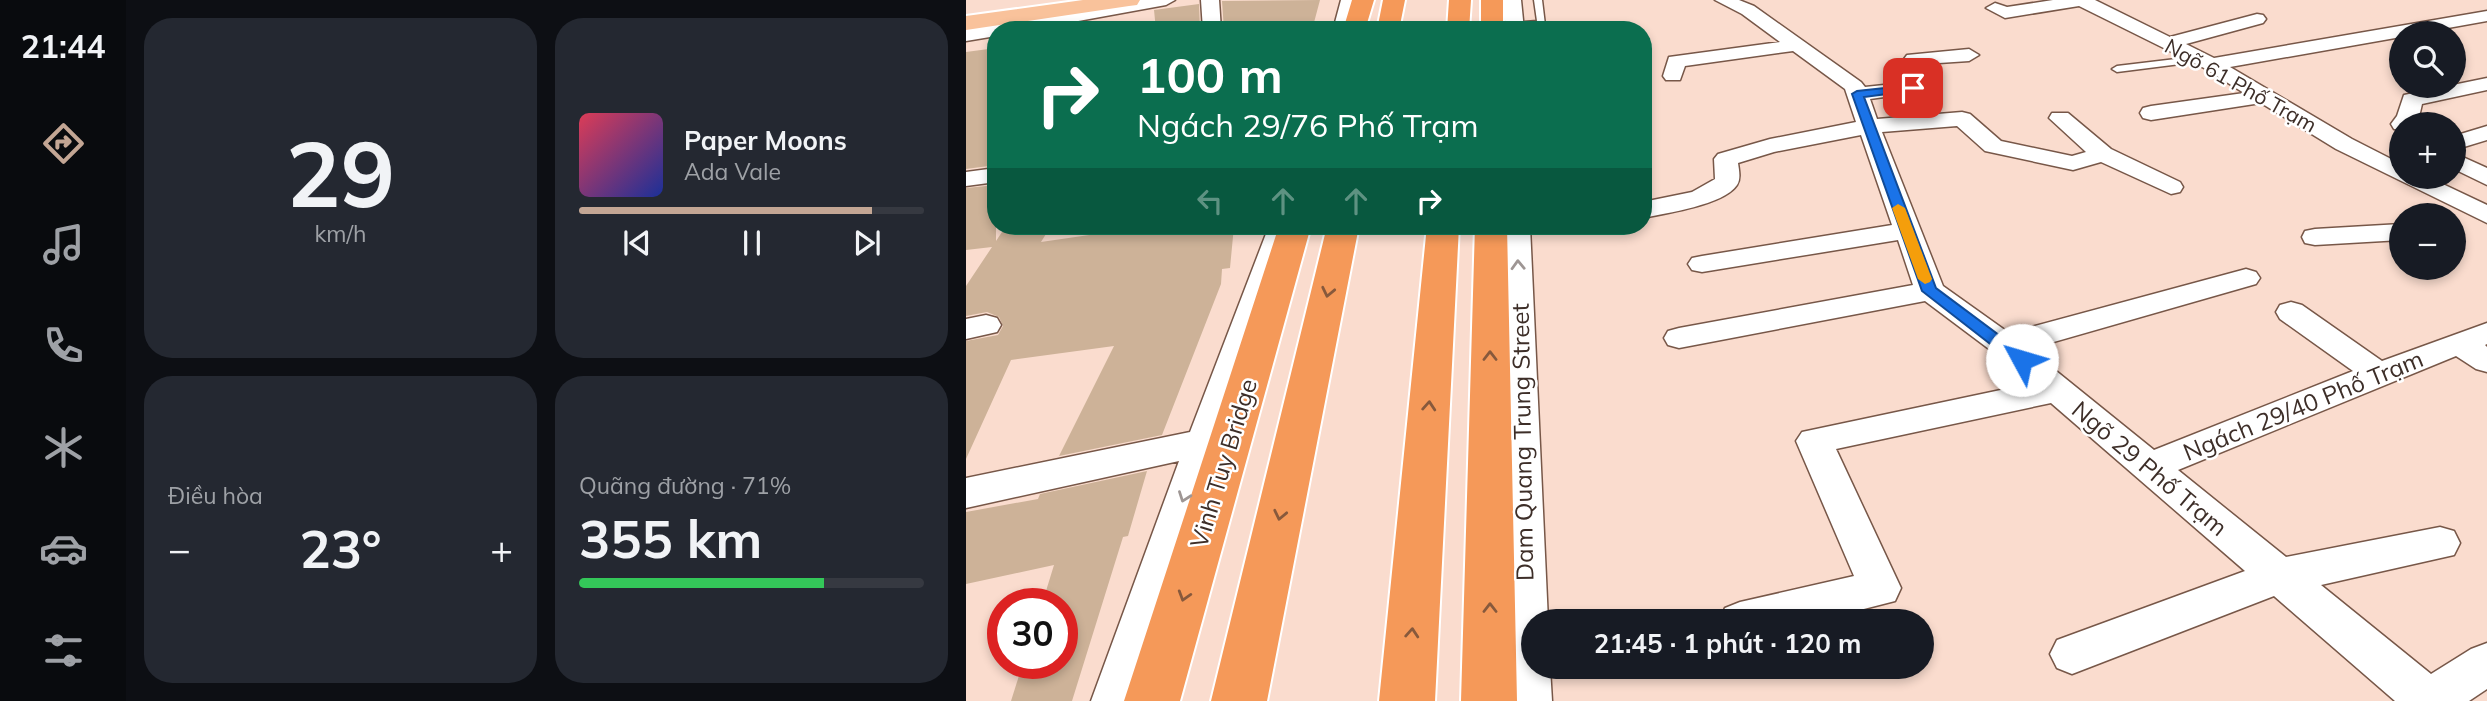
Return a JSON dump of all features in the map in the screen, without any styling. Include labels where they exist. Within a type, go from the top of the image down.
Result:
[{"type":"highway","points":[[1357,21],[1363,0]]},
{"type":"highway","points":[[1390,21],[1394,0]]},
{"type":"highway","points":[[1459,21],[1460,0]]},
{"type":"highway","points":[[1492,0],[1492,21]]},
{"type":"highway","name":"Vinh Tuy Bridge","points":[[1152,701],[1292,235]]},
{"type":"highway","points":[[1239,701],[1341,235]]},
{"type":"highway","points":[[1407,701],[1442,235]]},
{"type":"highway","points":[[1489,701],[1491,235]]},
{"type":"main road","points":[[966,12],[1038,0]]},
{"type":"main road","points":[[966,23],[1129,0]]},
{"type":"street","points":[[1055,21],[1166,0]]},
{"type":"street","points":[[1210,0],[1211,21]]},
{"type":"street","points":[[1344,21],[1350,0]]},
{"type":"street","points":[[1512,0],[1514,21]]},
{"type":"street","points":[[1679,338],[1930,291],[1854,86],[1748,10],[1724,0]]},
{"type":"street","points":[[1995,8],[2006,13],[2082,0]]},
{"type":"street","name":"Ngõ 61 Phố Trạm","points":[[2082,0],[2206,62],[2344,144],[2389,167]]},
{"type":"street","points":[[2206,62],[2487,16]]},
{"type":"street","points":[[2168,43],[2257,19]]},
{"type":"street","points":[[966,35],[987,32]]},
{"type":"street","points":[[1673,76],[1676,61],[1797,45]]},
{"type":"street","points":[[1890,49],[1914,60],[1969,55]]},
{"type":"street","points":[[1857,94],[1913,88],[1914,60]]},
{"type":"street","points":[[2409,112],[2412,100],[2487,83]]},
{"type":"street","points":[[2151,113],[2265,96]]},
{"type":"street","points":[[2060,118],[2103,153],[2171,187]]},
{"type":"street","points":[[1652,208],[1700,198],[1727,183],[1726,159],[1770,146],[1870,126],[1962,119],[1993,146],[2073,163],[2103,153]]},
{"type":"street","points":[[2344,144],[2389,132]]},
{"type":"street","points":[[2466,139],[2487,133]]},
{"type":"street","points":[[2466,167],[2487,178]]},
{"type":"street","points":[[966,179],[987,176]]},
{"type":"street","points":[[2434,189],[2487,215]]},
{"type":"street","points":[[2466,224],[2487,220]]},
{"type":"street","points":[[1702,264],[1906,231]]},
{"type":"street","points":[[2315,237],[2389,233]]},
{"type":"street","points":[[1114,701],[1145,604],[1279,235]]},
{"type":"street","name":"Dam Quang Trung Street","points":[[1517,235],[1529,701]]},
{"type":"street","points":[[2004,345],[2246,278]]},
{"type":"street","name":"Ngõ 29 Phố Trạm","points":[[1930,291],[2004,345],[2429,701]]},
{"type":"street","points":[[2291,312],[2379,374]]},
{"type":"street","points":[[2473,339],[2487,361]]},
{"type":"street","name":"Ngách 29/40 Phố Trạm","points":[[2148,467],[2473,339]]},
{"type":"street","points":[[1791,609],[1880,588],[1814,441],[2057,390]]},
{"type":"street","points":[[966,493],[1204,442]]},
{"type":"street","points":[[2072,654],[2279,576],[2440,543]]},
{"type":"street","points":[[2429,701],[2487,664]]},
{"type":"lane","points":[[1538,0],[1542,21]]},
{"type":"lane","points":[[2117,69],[2206,62]]},
{"type":"building","points":[[1320,0],[1314,21],[1223,21],[1222,1]]},
{"type":"building","points":[[1199,4],[1200,21],[1155,21],[1154,10]]},
{"type":"building","points":[[987,49],[987,166],[966,169],[966,52]]},
{"type":"building","points":[[987,186],[987,235],[996,235],[996,241],[1000,235],[1045,235],[1041,242],[1089,235],[1233,235],[1230,268],[1222,269],[1221,284],[1162,435],[1059,456],[1114,346],[1011,360],[966,459],[966,341],[998,335],[1003,326],[999,317],[987,312],[966,316],[966,286],[992,247],[966,250],[966,188]]},
{"type":"building","points":[[1147,471],[1128,536],[1123,537],[1072,701],[1011,701],[1018,679],[1078,679],[1078,588],[1047,588],[1054,565],[966,584],[966,512],[1038,499],[1040,494]]},
{"type":"slow traffic","points":[[1898,208],[1925,279]]},
{"type":"route","points":[[1913,88],[1857,94],[1930,291],[2022,360]]}]
